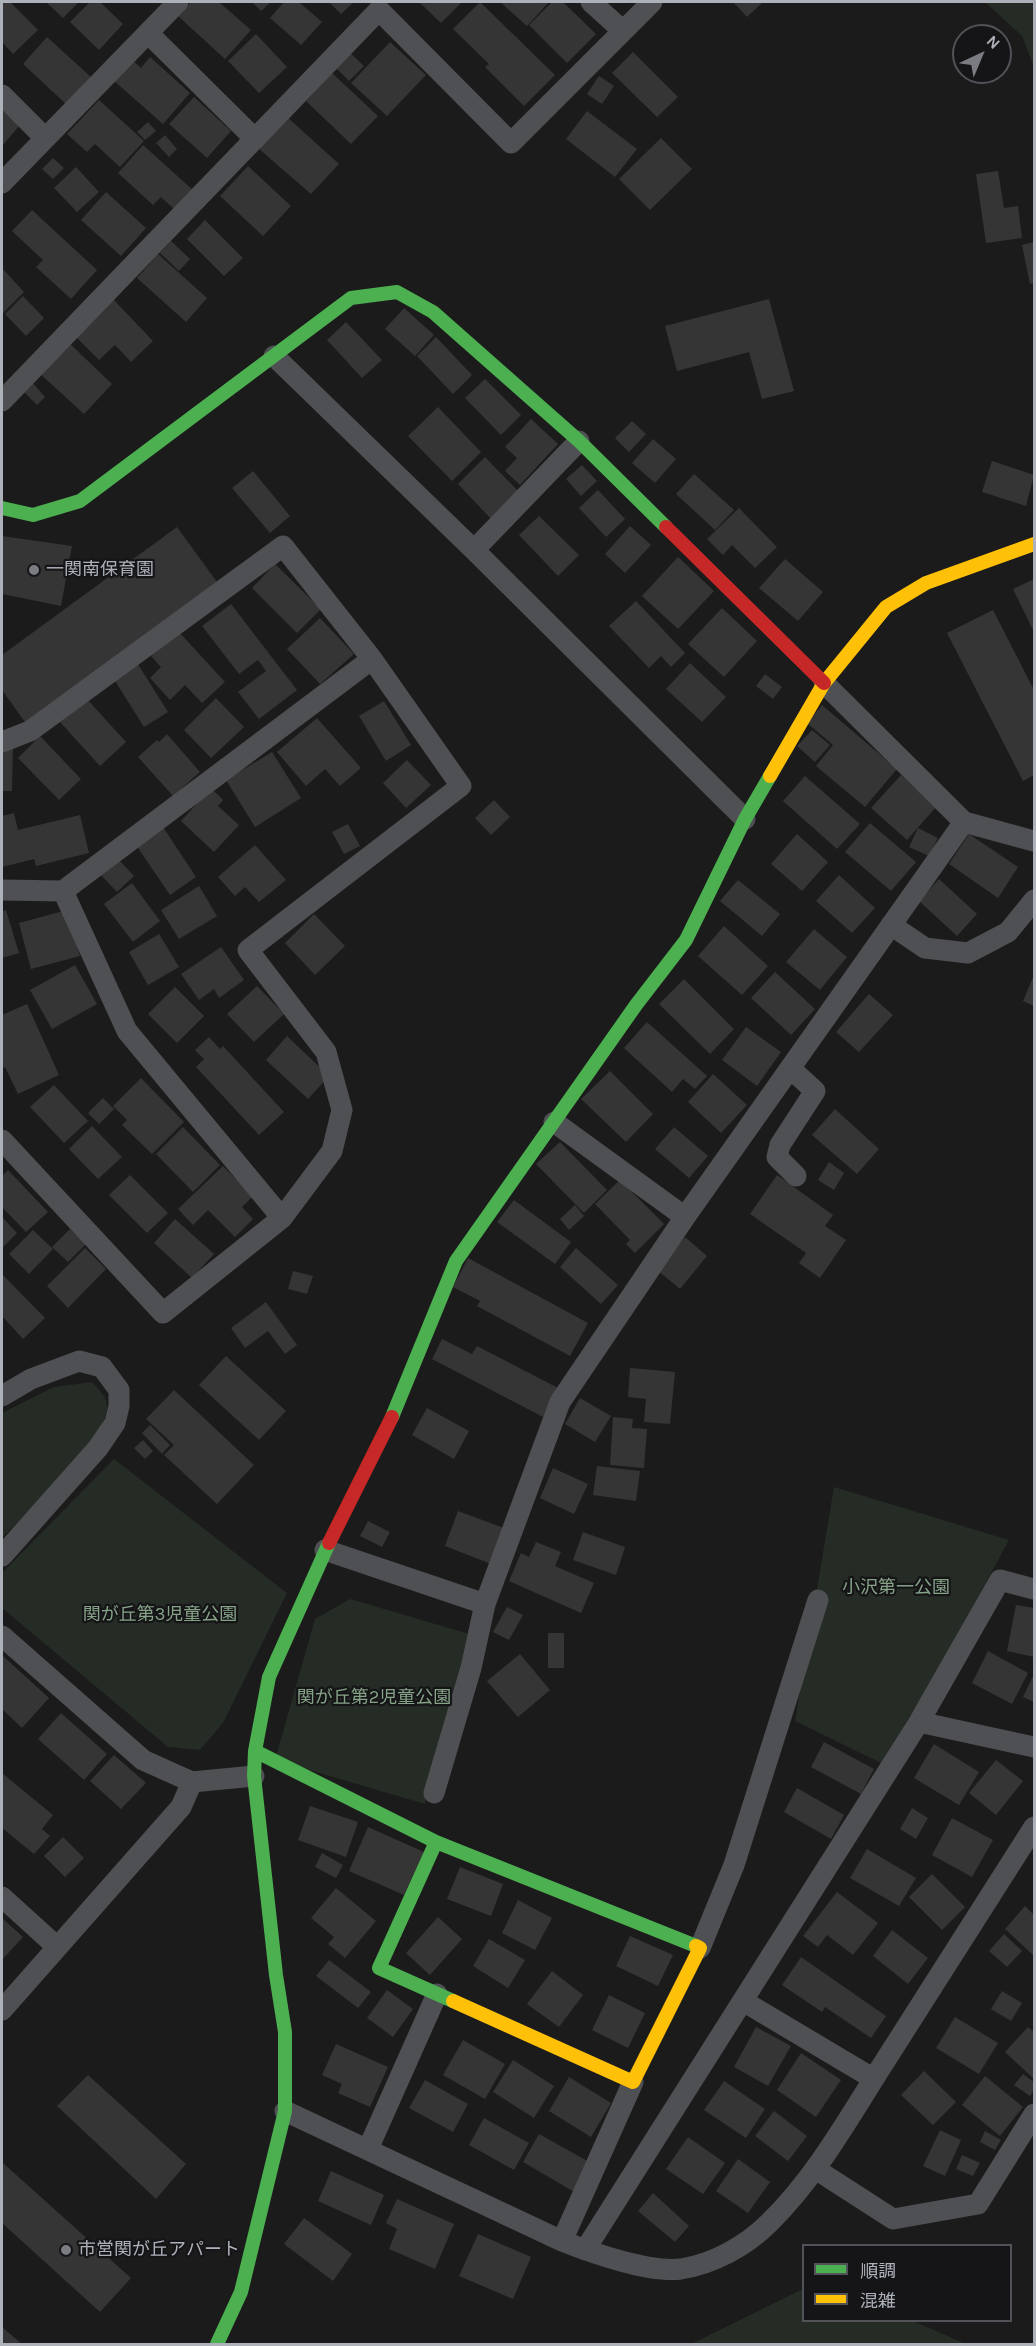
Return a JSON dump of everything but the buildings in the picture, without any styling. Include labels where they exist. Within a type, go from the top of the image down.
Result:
[{"type":"street","points":[[2,183],[178,2]]},
{"type":"street","points":[[591,2],[623,31]]},
{"type":"street","points":[[2,401],[379,10],[511,143],[652,2]]},
{"type":"street","points":[[148,33],[255,139]]},
{"type":"street","points":[[2,95],[45,138]]},
{"type":"street","points":[[2,508],[33,515],[80,501],[351,298],[397,292],[433,312],[579,441],[964,822],[1035,841]]},
{"type":"street","points":[[274,356],[474,550],[745,819]]},
{"type":"street","points":[[474,550],[579,441]]},
{"type":"street","points":[[217,2344],[241,2292],[285,2111],[285,2032],[276,1975],[254,1776],[255,1751],[269,1677],[325,1550],[393,1414],[456,1261],[636,1005],[686,940],[745,819],[824,683],[886,607],[926,583],[1035,544]]},
{"type":"street","points":[[2,742],[30,731],[283,546],[372,659],[461,786],[248,950],[326,1052],[342,1110],[332,1152],[282,1218],[163,1313],[2,1140]]},
{"type":"street","points":[[2,890],[63,891],[372,659]]},
{"type":"street","points":[[434,1793],[471,1668],[485,1604],[560,1402],[685,1217],[964,822]]},
{"type":"street","points":[[63,891],[127,1031],[282,1218]]},
{"type":"street","points":[[891,926],[925,948],[968,953],[1008,932],[1035,900]]},
{"type":"street","points":[[790,1068],[815,1091],[780,1145],[777,1157],[796,1176]]},
{"type":"street","points":[[554,1122],[685,1217]]},
{"type":"street","points":[[2,1396],[32,1379],[79,1361],[102,1368],[119,1390],[115,1423],[98,1448],[2,1556]]},
{"type":"street","points":[[325,1550],[485,1604]]},
{"type":"street","points":[[585,2250],[919,1722],[1000,1580],[1035,1589]]},
{"type":"street","points":[[562,2241],[633,2082],[700,1948],[734,1865],[818,1600]]},
{"type":"street","points":[[2,1636],[143,1760],[192,1782],[254,1776]]},
{"type":"street","points":[[919,1722],[1035,1747]]},
{"type":"street","points":[[255,1751],[436,1842],[700,1948]]},
{"type":"street","points":[[2,2010],[181,1807],[192,1782]]},
{"type":"street","points":[[285,2111],[585,2250],[655,2268],[681,2269],[716,2258],[745,2244],[769,2224],[817,2170],[1035,1827]]},
{"type":"street","points":[[436,1842],[379,1968],[633,2082]]},
{"type":"street","points":[[2,1897],[57,1946]]},
{"type":"street","points":[[368,2149],[437,1994]]},
{"type":"street","points":[[743,2001],[874,2079]]},
{"type":"street","points":[[817,2170],[893,2219],[978,2204],[1035,2114]]},
{"type":"green space","points":[[985,2],[1034,2],[1034,67],[1022,36],[1012,24],[1009,24]]},
{"type":"green space","points":[[92,1382],[105,1397],[107,1405],[102,1425],[79,1459],[2,1538],[2,1413],[54,1387]]},
{"type":"green space","name":"関が丘第3児童公園","points":[[114,1459],[287,1593],[223,1723],[200,1750],[168,1747],[2,1608],[2,1573]]},
{"type":"green space","name":"小沢第一公園","points":[[834,1487],[1009,1540],[946,1657],[881,1763],[795,1721]]},
{"type":"green space","name":"関が丘第2児童公園","points":[[350,1599],[473,1635],[425,1804],[275,1760],[315,1619]]},
{"type":"green space","points":[[802,2289],[802,2322],[915,2322],[966,2344],[691,2344]]},
{"type":"traffic: fast","points":[[2,508],[33,515],[80,501],[351,298],[397,292],[433,312],[579,441],[666,527]]},
{"type":"traffic: fast","points":[[392,1417],[456,1261],[636,1005],[686,940],[745,819],[770,776]]},
{"type":"traffic: fast","points":[[217,2344],[241,2292],[285,2111],[285,2032],[276,1975],[254,1776],[255,1751],[269,1677],[329,1543]]},
{"type":"traffic: fast","points":[[255,1751],[436,1842],[696,1946]]},
{"type":"traffic: fast","points":[[436,1842],[379,1968],[453,2001]]},
{"type":"traffic: slow","points":[[770,776],[824,683],[886,607],[926,583],[1034,544]]},
{"type":"traffic: slow","points":[[453,2001],[633,2082],[700,1948],[696,1946]]},
{"type":"traffic: jam","points":[[666,527],[824,683]]},
{"type":"traffic: jam","points":[[329,1543],[392,1417]]},
{"type":"place","name":"一関南保育園","points":[[34,570]]},
{"type":"place","name":"市営関が丘アパート","points":[[66,2250]]}]
